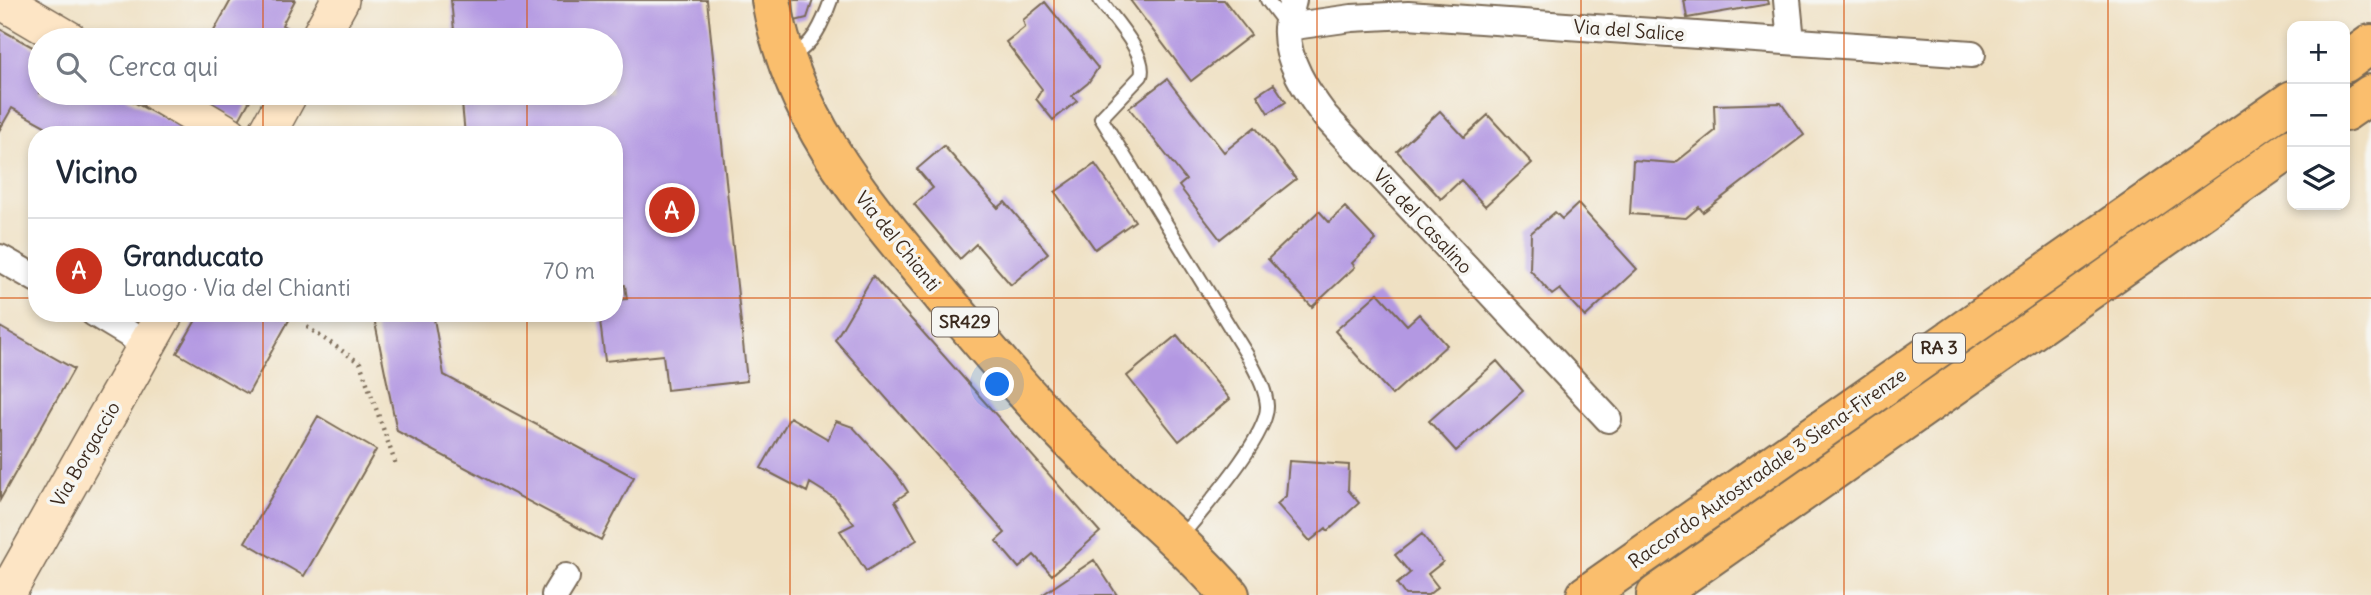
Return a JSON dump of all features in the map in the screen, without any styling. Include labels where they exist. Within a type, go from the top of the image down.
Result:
[{"type":"main road","points":[[1,0],[49,28]]},
{"type":"main road","points":[[325,28],[340,0]]},
{"type":"main road","name":"Via del Chianti","points":[[771,0],[786,60],[807,110],[825,145],[868,206],[1031,400],[1105,474],[1178,541],[1230,595]]},
{"type":"main road","points":[[2350,59],[2371,44]]},
{"type":"main road","points":[[2350,109],[2371,94]]},
{"type":"main road","name":"Raccordo Autostradale 3 Siena-Firenze","points":[[1586,595],[2287,104]]},
{"type":"main road","points":[[178,105],[214,126]]},
{"type":"main road","points":[[271,126],[282,105]]},
{"type":"main road","name":"Raccordo Autostradale 3 Siena-Firenze","points":[[1656,595],[2287,152]]},
{"type":"main road","name":"Via Borgaccio","points":[[6,595],[160,322]]},
{"type":"street","name":"Via del Casalino","points":[[1293,0],[1287,38],[1306,89],[1325,116],[1608,419]]},
{"type":"street","points":[[1787,0],[1791,41]]},
{"type":"street","name":"Via del Salice","points":[[1287,27],[1352,18],[1408,16],[1972,54]]},
{"type":"street","points":[[0,258],[28,274]]},
{"type":"street","points":[[109,322],[147,345]]},
{"type":"lane","points":[[786,60],[800,52],[814,38],[831,0]]},
{"type":"lane","points":[[1100,0],[1141,57],[1143,68],[1141,76],[1101,118],[1247,355],[1262,386],[1267,404],[1264,420],[1253,444],[1178,541]]},
{"type":"lane","points":[[1266,0],[1287,27]]},
{"type":"path","points":[[307,327],[360,363],[396,466]]},
{"type":"building","points":[[231,0],[295,0],[282,25],[287,28],[216,28]]},
{"type":"building","points":[[451,0],[707,0],[747,381],[667,390],[663,355],[605,361],[600,322],[623,322],[623,299],[627,299],[623,285],[623,126],[464,126],[462,105],[623,105],[623,28],[454,28]]},
{"type":"building","points":[[793,0],[813,0],[807,18],[795,21]]},
{"type":"building","points":[[1130,0],[1224,0],[1251,35],[1191,81]]},
{"type":"building","points":[[1684,0],[1768,0],[1769,4],[1687,18]]},
{"type":"building","points":[[1045,2],[1098,68],[1088,83],[1072,96],[1077,101],[1053,120],[1036,99],[1042,89],[1006,42],[1025,27],[1023,20]]},
{"type":"building","points":[[0,29],[28,44],[28,105],[139,105],[178,126],[45,126],[12,108],[0,129]]},
{"type":"building","points":[[1167,79],[1224,152],[1255,127],[1296,179],[1220,239],[1179,186],[1186,180],[1129,108]]},
{"type":"building","points":[[1274,84],[1286,102],[1268,113],[1257,95]]},
{"type":"building","points":[[1781,103],[1804,135],[1703,212],[1699,207],[1686,218],[1630,214],[1633,160],[1675,163],[1715,131],[1714,105]]},
{"type":"building","points":[[212,105],[247,105],[239,120]]},
{"type":"building","points":[[1440,111],[1464,137],[1488,115],[1532,163],[1485,206],[1461,180],[1441,199],[1397,151]]},
{"type":"building","points":[[944,146],[998,208],[1005,202],[1048,253],[1011,285],[976,244],[960,259],[914,204],[933,188],[917,169]]},
{"type":"building","points":[[1095,164],[1135,221],[1095,249],[1055,192]]},
{"type":"building","points":[[1578,204],[1637,269],[1585,317],[1560,289],[1552,295],[1530,270],[1531,233],[1555,212],[1562,219]]},
{"type":"building","points":[[1345,207],[1376,240],[1352,263],[1355,267],[1312,307],[1268,259],[1319,211],[1329,222]]},
{"type":"building","points":[[873,276],[1100,532],[1052,575],[1034,555],[1019,568],[996,541],[1005,533],[835,340]]},
{"type":"building","points":[[1378,293],[1407,325],[1419,314],[1447,345],[1392,395],[1335,331]]},
{"type":"building","points":[[195,322],[288,322],[248,394],[177,353]]},
{"type":"building","points":[[375,322],[435,322],[444,375],[634,477],[601,540],[397,431]]},
{"type":"building","points":[[0,327],[74,369],[0,500]]},
{"type":"building","points":[[1177,335],[1230,399],[1179,441],[1127,376]]},
{"type":"building","points":[[1497,361],[1523,391],[1456,451],[1429,421]]},
{"type":"building","points":[[318,416],[376,450],[304,576],[245,542]]},
{"type":"building","points":[[790,417],[828,439],[836,421],[853,427],[897,475],[908,492],[895,501],[917,540],[866,571],[840,531],[854,524],[834,498],[810,483],[807,492],[761,468]]},
{"type":"building","points":[[1289,461],[1349,465],[1348,490],[1359,503],[1328,531],[1326,528],[1310,541],[1277,504],[1286,496]]},
{"type":"building","points":[[1422,534],[1443,562],[1428,574],[1438,587],[1428,595],[1405,595],[1397,584],[1410,573],[1395,555]]},
{"type":"building","points":[[1094,560],[1117,595],[1042,595]]},
{"type":"place","name":"Granducato","points":[[672,210]]}]
